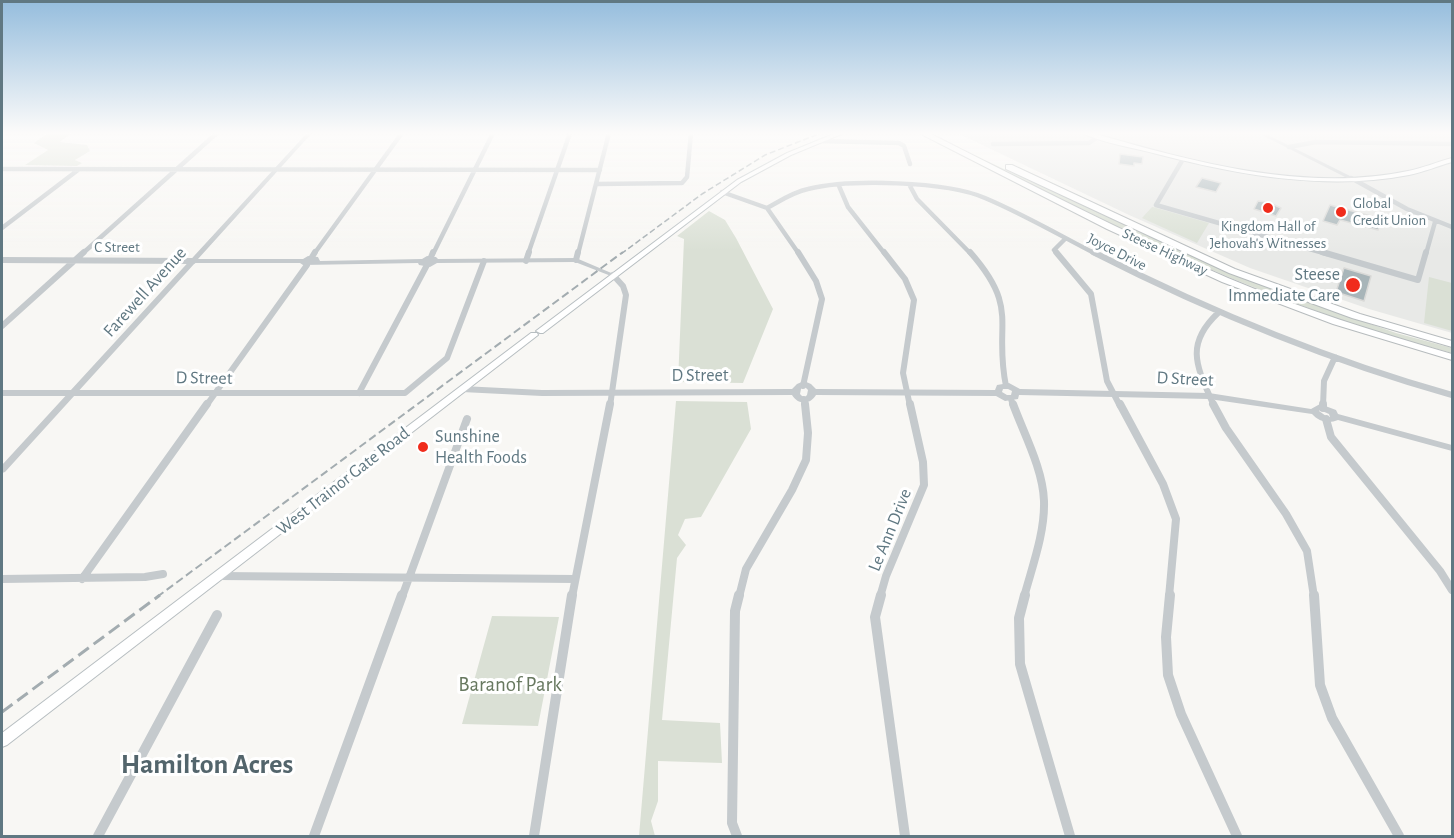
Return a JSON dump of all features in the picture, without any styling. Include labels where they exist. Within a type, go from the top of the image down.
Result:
[{"type":"highway","name":"Steese Highway","points":[[1002,172],[1128,235],[1227,280],[1315,314],[1452,357]]},
{"type":"highway","name":"Steese Highway","points":[[1019,172],[1232,271],[1346,313],[1452,344]]},
{"type":"main road","name":"West Trainor Gate Road","points":[[2,741],[722,192],[755,172]]},
{"type":"main road","points":[[1250,172],[1369,179],[1407,172]]},
{"type":"main road","points":[[1354,178],[1379,172]]},
{"type":"street","points":[[2,228],[75,172]]},
{"type":"street","points":[[2,326],[173,172]]},
{"type":"street","name":"Farewell Avenue","points":[[2,470],[274,172]]},
{"type":"street","points":[[315,259],[375,172]]},
{"type":"street","points":[[433,259],[472,172]]},
{"type":"street","points":[[526,261],[556,172]]},
{"type":"street","points":[[576,260],[600,172]]},
{"type":"street","points":[[597,184],[682,183],[687,177],[687,172]]},
{"type":"street","points":[[1175,172],[1156,205],[1418,280],[1429,234],[1435,222]]},
{"type":"street","points":[[1342,172],[1435,222],[1452,227]]},
{"type":"street","name":"Joyce Drive","points":[[767,208],[802,190],[839,186],[952,188],[974,194],[1218,313],[1335,357],[1452,395]]},
{"type":"street","name":"Le Ann Drive","points":[[839,186],[848,207],[905,279],[914,300],[903,373],[923,462],[924,485],[886,576],[875,617],[905,837]]},
{"type":"street","points":[[910,186],[917,199],[986,272],[1000,292],[1003,310],[1003,374],[1006,386],[1014,395],[1040,477],[1044,501],[1040,535],[1019,618],[1020,664],[1070,837]]},
{"type":"street","points":[[722,192],[767,208],[800,254],[816,281],[822,299],[802,386],[794,392],[804,399],[808,432],[806,460],[796,483],[746,569],[735,610],[732,823],[737,837]]},
{"type":"street","points":[[1065,238],[1054,250],[1085,284],[1091,294],[1100,356],[1112,393],[1163,484],[1176,519],[1166,637],[1168,675],[1181,714],[1237,837]]},
{"type":"street","points":[[315,259],[424,263],[433,259],[576,260],[613,275],[623,286],[626,295],[612,393],[575,579],[534,837]]},
{"type":"street","name":"C Street","points":[[2,260],[305,263],[315,259]]},
{"type":"street","name":"D Street","points":[[2,393],[215,395],[405,393],[447,358],[483,261]]},
{"type":"street","points":[[82,579],[215,395],[305,263]]},
{"type":"street","points":[[359,393],[424,263]]},
{"type":"street","points":[[1218,313],[1203,328],[1196,344],[1199,368],[1209,396],[1226,429],[1286,514],[1307,551],[1312,577],[1320,685],[1332,718],[1399,837]]},
{"type":"street","points":[[1335,357],[1323,383],[1323,408],[1331,417],[1331,437],[1452,588]]},
{"type":"street","points":[[802,386],[810,387],[814,392]]},
{"type":"street","points":[[998,393],[1000,387],[1006,386]]},
{"type":"street","name":"D Street","points":[[462,389],[612,393],[794,392]]},
{"type":"street","points":[[814,392],[1014,395]]},
{"type":"street","points":[[804,399],[811,397],[814,392]]},
{"type":"street","name":"D Street","points":[[1014,395],[1112,393],[1209,396],[1315,412]]},
{"type":"street","points":[[1323,408],[1318,407],[1315,412],[1452,449]]},
{"type":"street","points":[[314,837],[467,419]]},
{"type":"street","points":[[2,579],[82,579],[145,577],[163,574]]},
{"type":"street","points":[[219,576],[575,579]]},
{"type":"street","points":[[98,837],[216,615]]},
{"type":"shaded area","points":[[1039,172],[1452,172],[1452,333],[1369,309],[1250,268],[1129,215]]},
{"type":"green space","points":[[1006,172],[1011,172],[1241,278],[1396,333],[1452,348],[1452,353],[1388,335],[1264,291],[1142,239]]},
{"type":"green space","points":[[1152,207],[1209,223],[1197,243],[1142,218]]},
{"type":"green space","points":[[709,211],[725,220],[773,309],[743,383],[678,382],[684,239],[677,236]]},
{"type":"green space","points":[[1429,277],[1452,283],[1452,331],[1424,323]]},
{"type":"green space","points":[[676,401],[747,402],[751,429],[701,517],[685,519],[678,535],[686,545],[677,558],[662,720],[720,723],[722,763],[658,761],[658,801],[651,821],[655,836],[639,836]]},
{"type":"green space","name":"Baranof Park","points":[[492,616],[559,617],[538,726],[462,724]]},
{"type":"building","points":[[1202,178],[1221,183],[1216,192],[1196,187]]},
{"type":"building","name":"Kingdom Hall of Jehovah's Witnesses","points":[[1258,201],[1268,202],[1281,208],[1276,216],[1254,209]]},
{"type":"building","name":"Global Credit Union","points":[[1330,205],[1382,219],[1378,230],[1340,220],[1337,225],[1323,221]]},
{"type":"building","name":"Steese Immediate Care","points":[[1344,268],[1371,276],[1364,301],[1336,292]]},
{"type":"railway","points":[[621,254],[702,194],[737,172]]},
{"type":"railway","points":[[157,597],[623,252]]},
{"type":"railway","points":[[2,712],[160,595]]},
{"type":"place","name":"Kingdom Hall of Jehovah's Witnesses","points":[[1268,208]]},
{"type":"place","name":"Global Credit Union","points":[[1341,212]]},
{"type":"place","name":"Steese Immediate Care","points":[[1353,285]]},
{"type":"place","name":"Sunshine Health Foods","points":[[423,447]]},
{"type":"district","name":"Hamilton Acres","points":[[207,765]]}]
